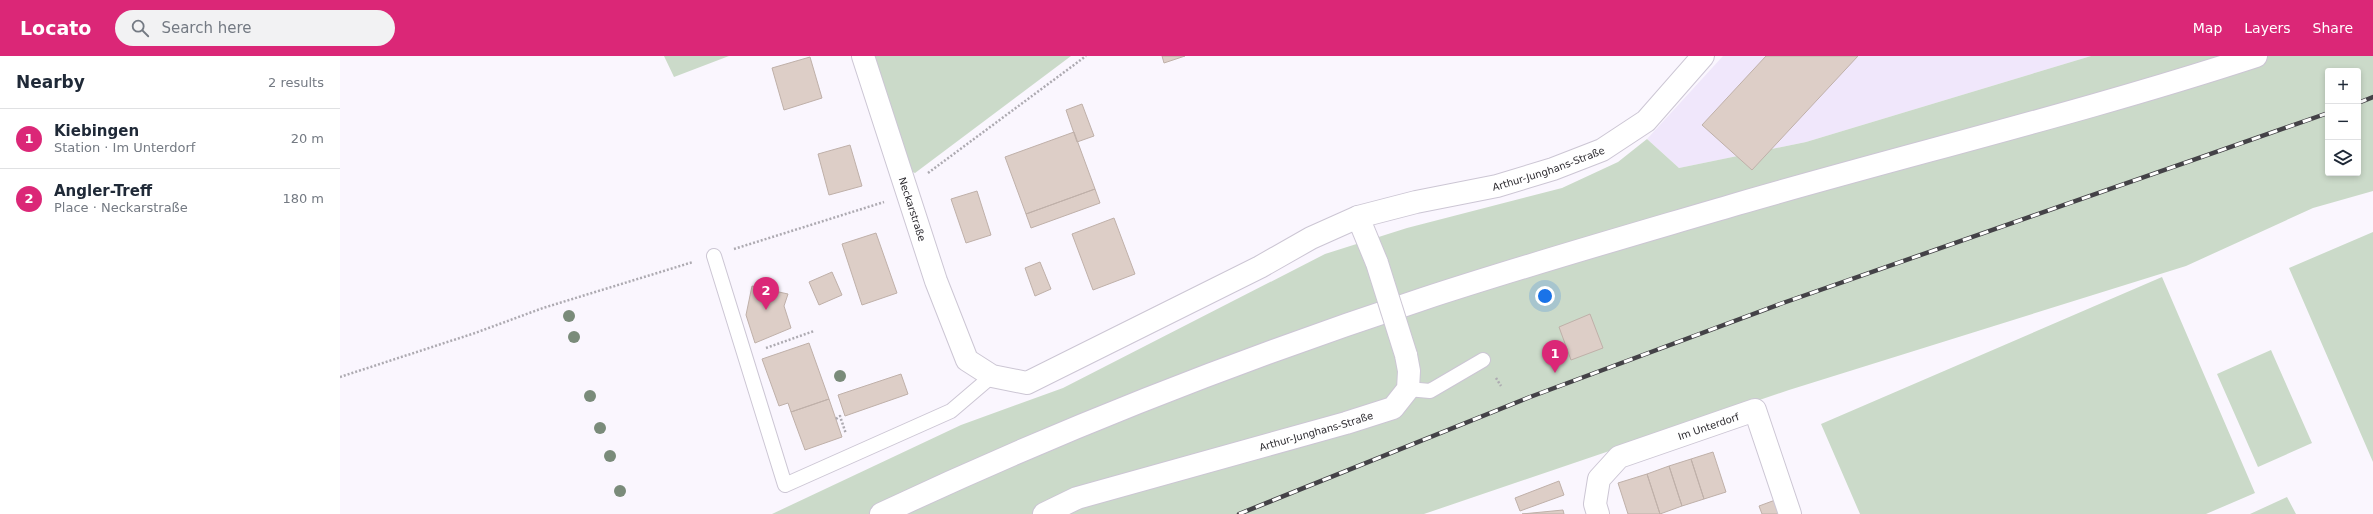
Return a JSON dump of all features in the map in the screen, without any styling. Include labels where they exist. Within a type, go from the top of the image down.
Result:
[{"type":"street","name":"Neckarstraße","points":[[864,56],[906,192],[936,281],[967,360],[992,376]]},
{"type":"street","name":"Arthur-Junghans-Straße","points":[[992,376],[1027,383],[1260,267],[1311,238],[1358,218],[1416,202],[1497,186],[1553,169],[1602,150],[1646,121],[1703,56]]},
{"type":"street","points":[[881,514],[1031,446],[1150,397],[1424,298],[1737,204],[2026,124],[2256,56]]},
{"type":"street","points":[[1358,218],[1377,263],[1406,355],[1409,371],[1408,389]]},
{"type":"street","name":"Arthur-Junghans-Straße","points":[[1044,514],[1077,498],[1346,423],[1393,408],[1408,389]]},
{"type":"street","name":"Im Unterdorf","points":[[1598,514],[1595,504],[1599,479],[1618,457],[1755,410],[1790,514]]},
{"type":"lane","points":[[714,256],[785,485],[952,412],[992,376]]},
{"type":"lane","points":[[1408,389],[1430,391],[1483,360]]},
{"type":"path","points":[[340,377],[475,333],[543,308],[872,206],[906,192],[958,149],[1086,56]]},
{"type":"path","points":[[745,356],[814,331]]},
{"type":"shaded area","points":[[1723,56],[2091,56],[1806,142],[1679,168],[1647,139]]},
{"type":"green space","points":[[664,56],[729,56],[674,77]]},
{"type":"green space","points":[[872,56],[1071,56],[915,173],[908,170]]},
{"type":"green space","points":[[2091,56],[2373,56],[2373,191],[2313,208],[2186,266],[1789,390],[1424,514],[772,514],[961,425],[1063,388],[1325,254],[1407,228],[1562,188],[1618,162],[1647,139],[1679,168],[1806,142]]},
{"type":"green space","points":[[2373,232],[2373,462],[2289,268]]},
{"type":"green space","points":[[2162,277],[2255,493],[2206,514],[1860,514],[1821,424]]},
{"type":"green space","points":[[2271,350],[2312,443],[2258,467],[2217,374]]},
{"type":"green space","points":[[2287,497],[2296,514],[2250,514]]},
{"type":"building","points":[[1162,56],[1185,56],[1164,63]]},
{"type":"building","points":[[1766,56],[1858,56],[1752,170],[1702,125]]},
{"type":"building","points":[[810,57],[822,98],[784,110],[772,68]]},
{"type":"building","points":[[1082,104],[1094,136],[1077,142],[1066,110]]},
{"type":"building","points":[[1074,132],[1095,189],[1026,214],[1005,157]]},
{"type":"building","points":[[850,145],[862,186],[829,195],[818,154]]},
{"type":"building","points":[[1095,189],[1100,203],[1031,228],[1026,214]]},
{"type":"building","points":[[977,191],[991,235],[966,243],[951,199]]},
{"type":"building","points":[[1114,218],[1135,274],[1093,290],[1072,234]]},
{"type":"building","points":[[876,233],[897,293],[862,305],[842,244]]},
{"type":"building","points":[[1040,262],[1051,289],[1035,296],[1025,268]]},
{"type":"building","points":[[832,272],[842,295],[819,305],[809,282]]},
{"type":"building","points":[[752,286],[788,294],[784,306],[791,328],[755,343],[746,315]]},
{"type":"building","points":[[1590,314],[1603,348],[1571,360],[1559,327]]},
{"type":"building","points":[[809,343],[829,399],[791,412],[788,403],[779,406],[762,359]]},
{"type":"building","points":[[901,374],[908,394],[845,416],[838,395]]},
{"type":"building","points":[[829,399],[842,437],[805,450],[791,412]]},
{"type":"building","points":[[1713,452],[1726,492],[1704,499],[1691,459]]},
{"type":"building","points":[[1691,459],[1704,499],[1682,506],[1669,466]]},
{"type":"building","points":[[1669,466],[1682,506],[1660,514],[1647,474]]},
{"type":"building","points":[[1647,474],[1660,514],[1628,514],[1618,483]]},
{"type":"building","points":[[1559,481],[1564,495],[1520,511],[1515,498]]},
{"type":"building","points":[[1778,499],[1784,514],[1762,514],[1759,506]]},
{"type":"building","points":[[1563,510],[1564,514],[1522,514]]},
{"type":"railway","points":[[2361,102],[2373,97]]},
{"type":"railway","points":[[1239,514],[1530,397],[1780,304],[2325,114]]},
{"type":"place","name":"Angler-Treff","points":[[766,310]]},
{"type":"place","name":"Kiebingen","points":[[1555,373]]}]
